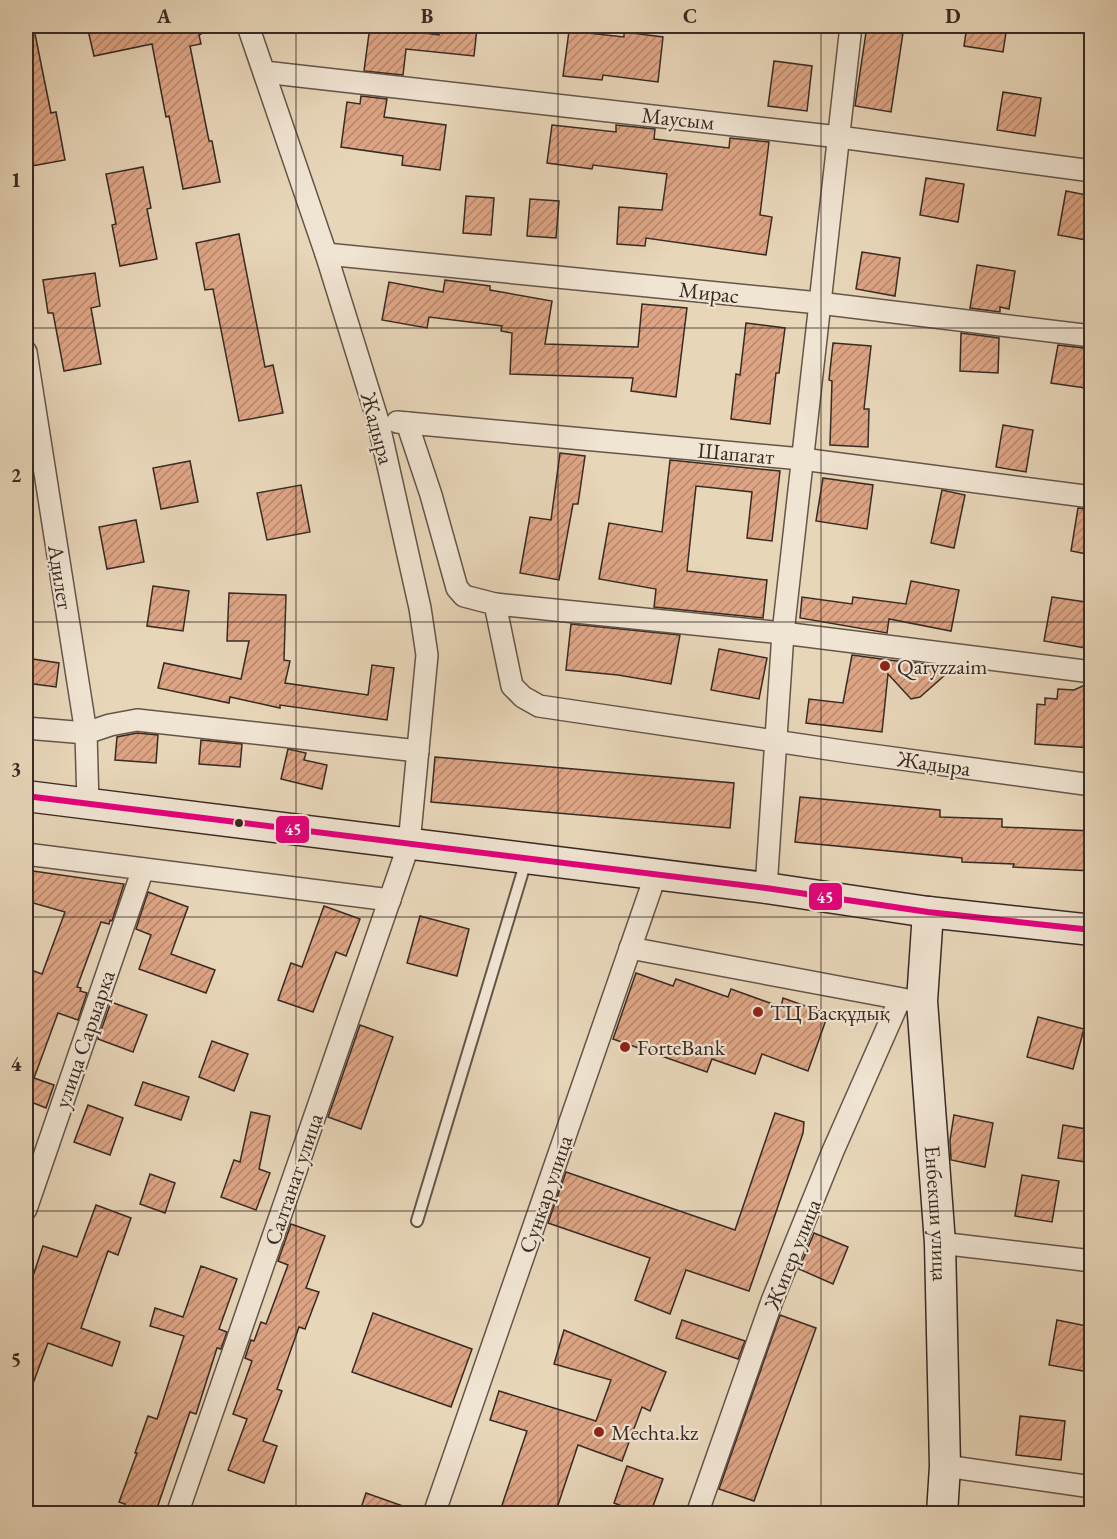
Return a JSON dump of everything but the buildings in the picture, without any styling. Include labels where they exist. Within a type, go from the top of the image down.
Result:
[{"type":"main road","points":[[26,796],[766,888],[928,912],[1092,930]]},
{"type":"main road","name":"Енбекши улица","points":[[928,912],[911,1000],[940,1243],[945,1466],[942,1514]]},
{"type":"street","name":"Жадыра","points":[[248,26],[326,254],[378,421],[420,608],[427,655],[410,844]]},
{"type":"street","points":[[766,888],[783,633],[850,26]]},
{"type":"street","name":"Маусым","points":[[264,72],[838,136],[1092,171]]},
{"type":"street","name":"Мирас","points":[[326,254],[819,303],[1092,336]]},
{"type":"street","name":"Адилет","points":[[26,352],[86,733],[88,804]]},
{"type":"street","name":"Шапагат","points":[[378,421],[802,459],[1092,497]]},
{"type":"street","points":[[407,423],[431,495],[457,588],[464,596],[495,604],[783,633],[1092,672]]},
{"type":"street","name":"Жадыра","points":[[495,604],[512,686],[523,697],[539,706],[1092,785]]},
{"type":"street","points":[[26,728],[86,733],[110,725],[137,720],[418,752]]},
{"type":"street","name":"Салтанат улица","points":[[177,1514],[410,844]]},
{"type":"street","points":[[26,854],[390,900]]},
{"type":"street","name":"улица Сарыарка","points":[[26,1209],[143,869]]},
{"type":"street","name":"Сункар улица","points":[[434,1514],[656,874]]},
{"type":"street","points":[[630,948],[911,1000]]},
{"type":"street","name":"Жигер улица","points":[[697,1514],[772,1301],[833,1151],[911,1000]]},
{"type":"street","points":[[940,1243],[1092,1261]]},
{"type":"street","points":[[945,1466],[1092,1487]]},
{"type":"lane","points":[[417,1221],[527,858]]},
{"type":"transit line","name":"45","points":[[26,796],[766,888],[928,912],[1092,930]]},
{"type":"place","name":"Qaryzzaim","points":[[885,666]]},
{"type":"place","name":"ТЦ Басқұдық","points":[[758,1012]]},
{"type":"place","name":"ForteBank","points":[[625,1047]]},
{"type":"place","name":"Mechta.kz","points":[[599,1432]]}]
